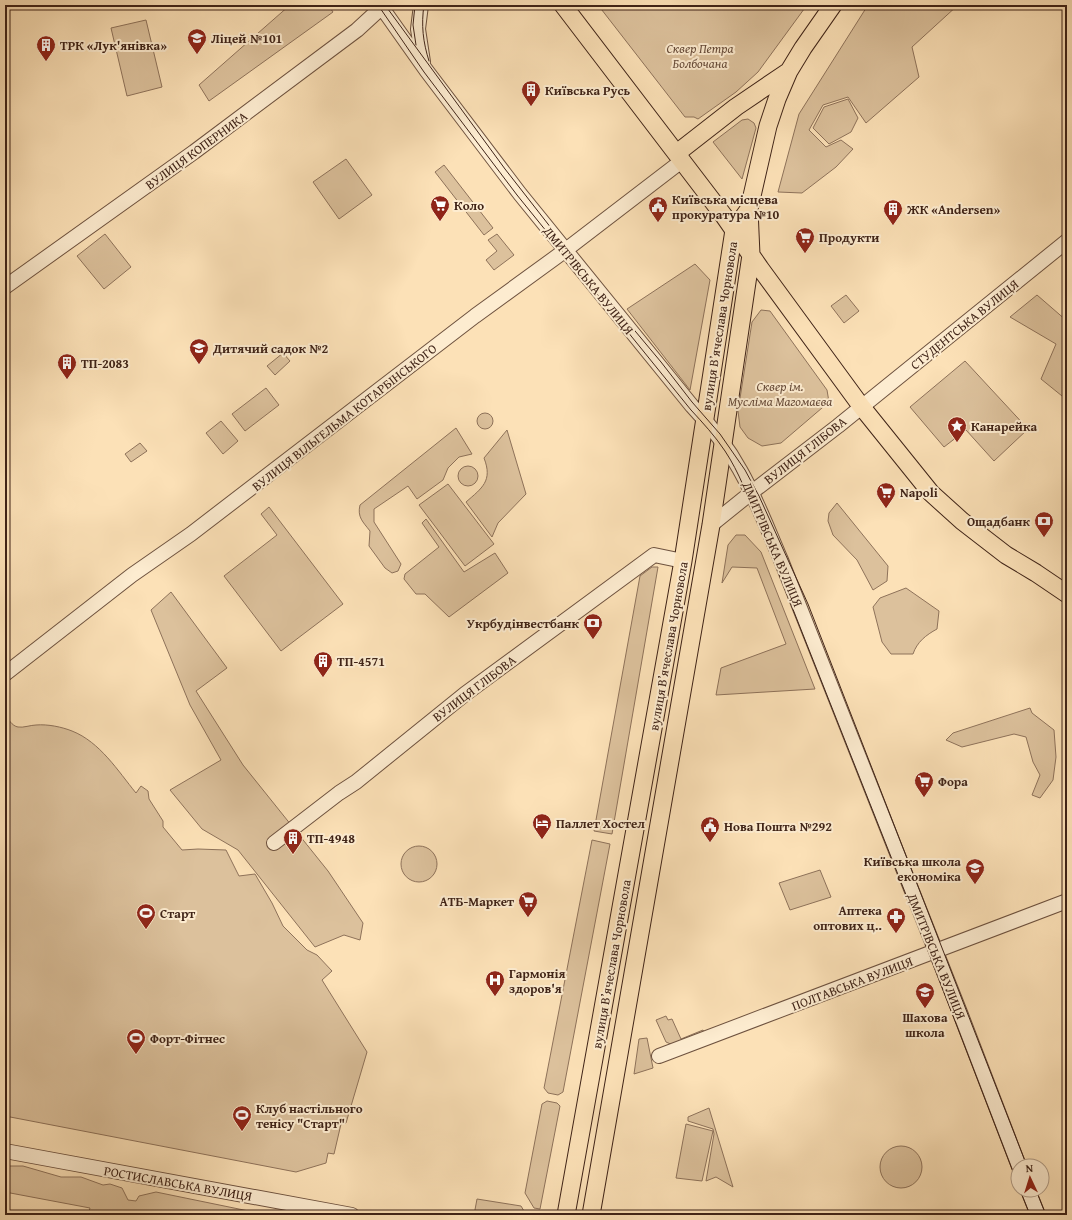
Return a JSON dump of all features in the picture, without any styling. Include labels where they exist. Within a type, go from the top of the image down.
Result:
[{"type":"main road","points":[[563,5],[680,157],[861,406],[931,494],[962,521],[1000,550],[1067,594]]},
{"type":"main road","points":[[749,208],[768,126],[777,99],[803,48],[833,5]]},
{"type":"main road","points":[[680,157],[736,107],[790,71]]},
{"type":"main road","name":"вулиця Вʼячеслава Чорновола","points":[[566,1215],[684,561],[734,230],[749,208]]},
{"type":"main road","name":"вулиця Вʼячеслава Чорновола","points":[[591,1215],[711,525],[751,255],[749,208]]},
{"type":"street","points":[[421,5],[418,20],[418,33],[426,70]]},
{"type":"street","name":"ДМИТРІВСЬКА ВУЛИЦЯ","points":[[381,6],[426,70],[565,250],[705,420],[723,443],[740,469],[752,492],[781,560],[936,951],[1016,1158]]},
{"type":"street","name":"ВУЛИЦЯ КОПЕРНИКА","points":[[5,287],[194,152],[357,30],[381,6]]},
{"type":"street","name":"ВУЛИЦЯ ВІЛЬГЕЛЬМА КОТАРБІНСЬКОГО","points":[[5,674],[132,575],[191,534],[469,320],[565,250],[680,157]]},
{"type":"street","name":"СТУДЕНТСЬКА ВУЛИЦЯ","points":[[861,406],[1067,241]]},
{"type":"street","name":"ВУЛИЦЯ ГЛІБОВА","points":[[711,525],[861,406]]},
{"type":"street","name":"ВУЛИЦЯ ГЛІБОВА","points":[[274,843],[339,793],[356,782],[465,694],[654,555],[684,561]]},
{"type":"street","name":"ПОЛТАВСЬКА ВУЛИЦЯ","points":[[659,1056],[1067,901]]},
{"type":"street","name":"РОСТИСЛАВСЬКА ВУЛИЦЯ","points":[[5,1151],[352,1215]]},
{"type":"street","points":[[1031,1198],[1038,1215]]},
{"type":"green space","points":[[290,5],[328,5],[333,12],[209,101],[199,85]]},
{"type":"green space","name":"Сквер Петра Болбочана","points":[[598,5],[807,5],[758,72],[736,92],[698,119],[694,117],[685,117]]},
{"type":"green space","points":[[868,5],[958,5],[912,47],[919,77],[866,123],[848,97],[823,105],[809,130],[826,147],[841,140],[853,149],[836,167],[802,193],[778,192],[799,114]]},
{"type":"green space","points":[[146,20],[162,87],[127,96],[111,28]]},
{"type":"green space","points":[[848,99],[858,118],[851,132],[829,144],[813,128],[824,107]]},
{"type":"green space","points":[[748,119],[754,123],[756,128],[742,179],[713,142],[742,120]]},
{"type":"green space","points":[[346,159],[372,195],[339,219],[313,182]]},
{"type":"green space","points":[[444,165],[493,228],[484,235],[435,172]]},
{"type":"green space","points":[[105,234],[131,267],[104,289],[77,256]]},
{"type":"green space","points":[[497,234],[514,255],[494,270],[486,260],[497,251],[488,240]]},
{"type":"green space","points":[[695,264],[710,280],[690,390],[627,309]]},
{"type":"green space","points":[[846,295],[859,311],[844,323],[831,306]]},
{"type":"green space","points":[[1037,295],[1067,321],[1067,400],[1041,379],[1056,344],[1010,317]]},
{"type":"green space","name":"Сквер ім. Мусліма Магомаєва","points":[[761,310],[770,311],[827,390],[829,402],[781,443],[762,446],[748,438],[740,427],[738,411],[752,322]]},
{"type":"green space","points":[[283,353],[290,361],[275,375],[267,366]]},
{"type":"green space","points":[[965,361],[1028,429],[994,461],[966,430],[944,447],[910,407]]},
{"type":"green space","points":[[266,388],[279,405],[245,431],[232,414]]},
{"type":"green space","points":[[485,413],[492,418],[493,421],[488,428],[485,429],[478,424],[477,421],[482,414]]},
{"type":"green space","points":[[221,421],[238,441],[223,454],[206,433]]},
{"type":"green space","points":[[456,428],[472,454],[459,457],[448,468],[443,480],[417,499],[408,486],[374,509],[374,522],[401,564],[398,571],[392,573],[385,568],[369,546],[370,531],[360,516],[360,505]]},
{"type":"green space","points":[[507,430],[526,494],[498,523],[492,537],[466,502],[481,488],[484,483],[487,473],[484,458]]},
{"type":"green space","points":[[140,443],[147,451],[131,462],[125,454]]},
{"type":"green space","points":[[468,466],[475,469],[478,476],[475,483],[468,486],[461,483],[458,476],[461,469]]},
{"type":"green space","points":[[448,484],[494,544],[465,566],[419,505]]},
{"type":"green space","points":[[837,503],[888,566],[887,581],[873,590],[857,560],[833,535],[828,521],[829,513]]},
{"type":"green space","points":[[269,507],[343,604],[281,651],[224,576],[277,535],[261,514]]},
{"type":"green space","points":[[426,519],[464,572],[495,553],[508,573],[449,617],[425,594],[416,594],[404,579],[405,574],[439,547],[422,523]]},
{"type":"green space","points":[[736,535],[745,535],[761,552],[815,689],[716,695],[721,668],[786,644],[757,568],[732,567],[722,583],[728,545]]},
{"type":"green space","points":[[652,567],[658,567],[612,834],[594,831],[640,576]]},
{"type":"green space","points":[[906,588],[939,611],[937,629],[922,639],[913,654],[891,654],[882,642],[873,607],[880,598]]},
{"type":"green space","points":[[171,592],[227,668],[196,691],[243,765],[328,871],[363,923],[360,940],[344,935],[315,947],[238,850],[202,829],[170,790],[221,760],[190,705],[151,610]]},
{"type":"green space","points":[[1030,708],[1032,713],[1054,730],[1056,757],[1053,780],[1040,798],[1032,795],[1040,775],[1033,762],[1026,737],[1014,734],[962,747],[946,740],[953,733]]},
{"type":"green space","name":"Старт","points":[[5,714],[10,722],[18,727],[50,725],[72,731],[91,742],[108,758],[136,793],[141,786],[148,791],[149,799],[163,821],[163,827],[182,850],[226,850],[239,876],[255,874],[272,903],[283,926],[307,950],[317,955],[332,971],[322,980],[367,1052],[346,1123],[341,1124],[334,1154],[328,1153],[326,1163],[296,1172],[5,1116]]},
{"type":"green space","points":[[592,840],[610,844],[563,1092],[558,1095],[548,1093],[544,1088]]},
{"type":"green space","points":[[422,846],[432,851],[436,857],[436,871],[432,877],[426,881],[416,882],[406,877],[402,871],[401,861],[406,851],[412,847]]},
{"type":"green space","points":[[820,870],[831,897],[790,910],[779,883]]},
{"type":"green space","points":[[666,1016],[668,1020],[672,1019],[681,1039],[703,1030],[705,1033],[673,1045],[666,1042],[656,1020]]},
{"type":"green space","points":[[647,1038],[653,1068],[634,1074],[639,1039]]},
{"type":"green space","points":[[547,1101],[557,1103],[560,1106],[540,1209],[534,1208],[525,1193],[542,1104]]},
{"type":"green space","points":[[709,1108],[733,1187],[716,1177],[706,1181],[714,1134],[713,1129],[688,1121],[688,1117]]},
{"type":"green space","points":[[686,1124],[713,1131],[702,1181],[676,1178]]},
{"type":"green space","points":[[897,1146],[905,1146],[913,1149],[919,1155],[922,1167],[919,1179],[913,1185],[905,1188],[897,1188],[889,1185],[883,1179],[880,1171],[880,1163],[883,1155],[889,1149]]},
{"type":"green space","points":[[7,1166],[23,1166],[61,1177],[81,1177],[103,1185],[110,1184],[122,1188],[128,1200],[136,1201],[139,1196],[156,1192],[268,1215],[88,1215],[90,1208],[5,1192],[5,1169]]},
{"type":"green space","points":[[477,1199],[521,1206],[524,1211],[520,1215],[474,1215]]},
{"type":"tram line","points":[[378,5],[424,72],[517,195],[691,410],[713,435],[735,467],[758,521],[918,925],[1010,1164]]},
{"type":"tram line","points":[[385,5],[505,169],[555,233]]},
{"type":"tram line","points":[[415,5],[413,25],[416,45]]},
{"type":"tram line","points":[[424,5],[423,33],[429,61]]},
{"type":"tram line","points":[[605,295],[720,434],[745,470],[759,496],[808,604],[1024,1158]]},
{"type":"tram line","points":[[1023,1198],[1030,1215]]},
{"type":"tram line","points":[[1039,1198],[1046,1215]]},
{"type":"place","name":"Ліцей №101","points":[[197,55]]},
{"type":"place","name":"ТРК «Лук'янівка»","points":[[46,62]]},
{"type":"place","name":"Київська Русь","points":[[531,107]]},
{"type":"place","name":"Коло","points":[[440,222]]},
{"type":"place","name":"Київська місцева прокуратура №10","points":[[658,223]]},
{"type":"place","name":"ЖК «Andersen»","points":[[893,226]]},
{"type":"place","name":"Продукти","points":[[805,254]]},
{"type":"place","name":"Дитячий садок №2","points":[[199,365]]},
{"type":"place","name":"ТП-2083","points":[[67,380]]},
{"type":"place","name":"Канарейка","points":[[957,443]]},
{"type":"place","name":"Napoli","points":[[886,509]]},
{"type":"place","name":"Ощадбанк","points":[[1044,538]]},
{"type":"place","name":"Укрбудінвестбанк","points":[[593,640]]},
{"type":"place","name":"ТП-4571","points":[[323,678]]},
{"type":"place","name":"Фора","points":[[924,798]]},
{"type":"place","name":"Паллет Хостел","points":[[542,840]]},
{"type":"place","name":"Нова Пошта №292","points":[[710,843]]},
{"type":"place","name":"ТП-4948","points":[[293,855]]},
{"type":"place","name":"Київська школа економіка","points":[[975,885]]},
{"type":"place","name":"АТБ-Маркет","points":[[528,918]]},
{"type":"place","name":"Старт","points":[[146,930]]},
{"type":"place","name":"Аптека оптових ц..","points":[[896,934]]},
{"type":"place","name":"Гармонія здоров'я","points":[[495,997]]},
{"type":"place","name":"Шахова школа","points":[[925,1009]]},
{"type":"place","name":"Форт-Фітнес","points":[[136,1055]]},
{"type":"place","name":"Клуб настільного тенісу \"Старт\"","points":[[242,1132]]}]
